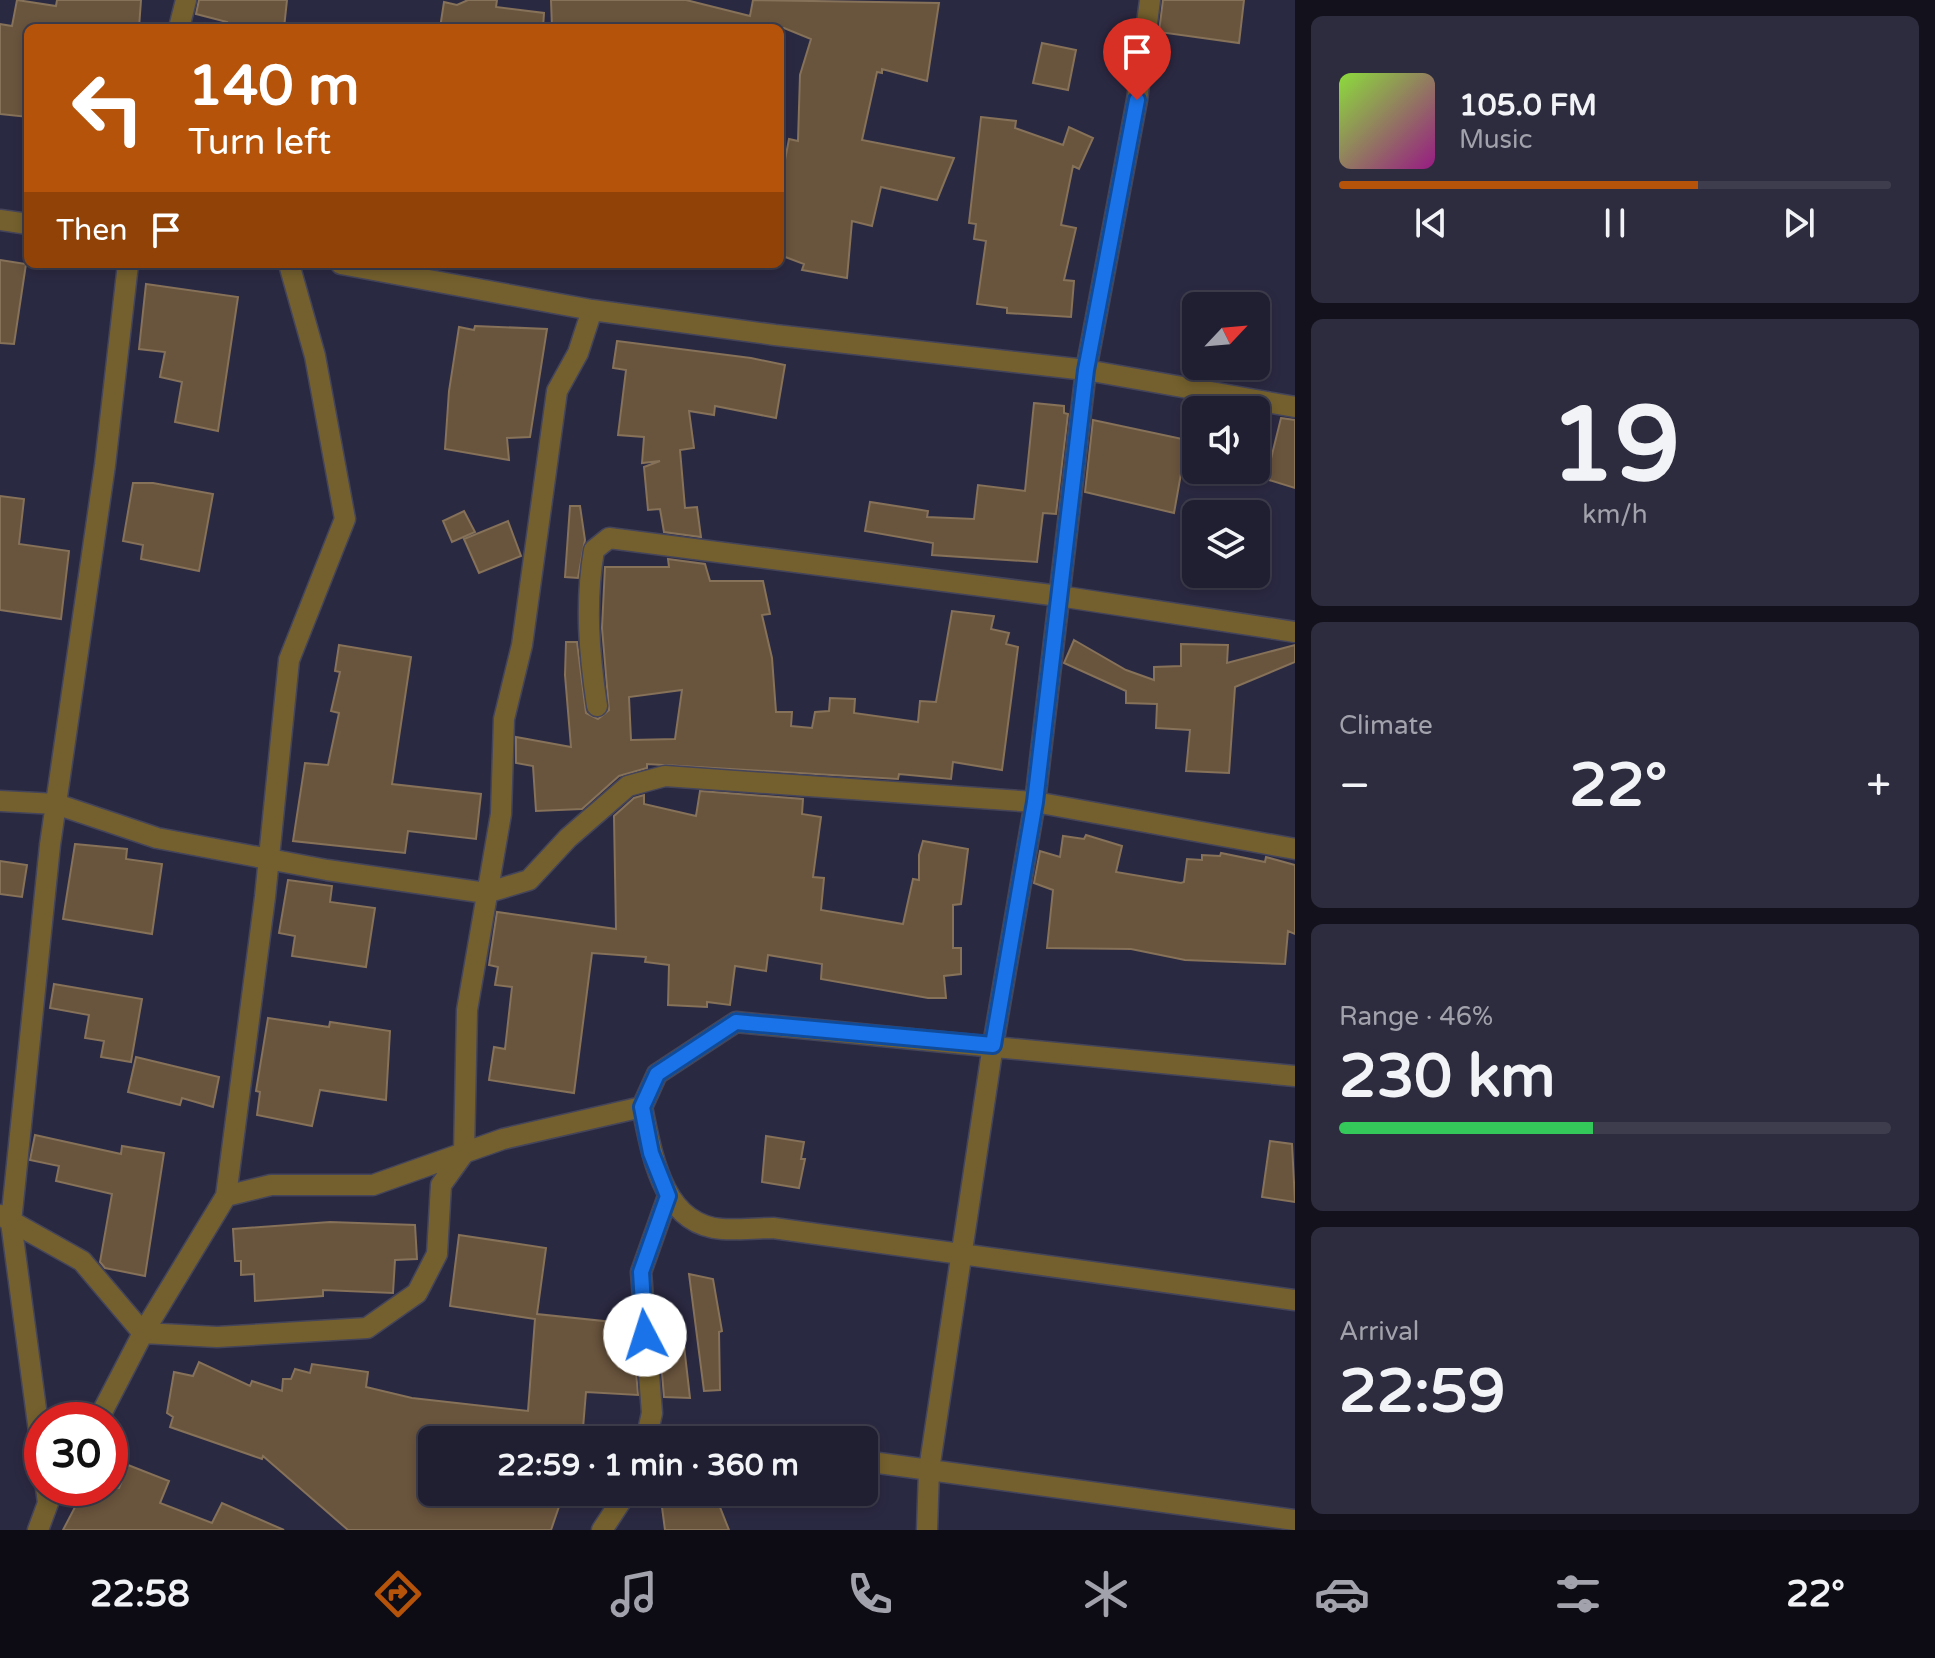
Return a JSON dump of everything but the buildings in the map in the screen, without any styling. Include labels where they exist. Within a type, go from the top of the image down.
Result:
[{"type":"street","points":[[180,24],[186,0]]},
{"type":"street","points":[[927,1530],[929,1470],[993,1045],[1035,802],[1086,370],[1137,100],[1150,0]]},
{"type":"street","points":[[0,220],[24,223]]},
{"type":"street","points":[[34,1402],[6,1218],[56,804],[105,465],[128,268]]},
{"type":"street","points":[[107,1402],[143,1333],[226,1196],[269,857],[289,660],[345,519],[315,356],[290,268]]},
{"type":"street","points":[[363,268],[592,310],[775,335],[1086,370],[1295,407]]},
{"type":"street","points":[[6,1218],[82,1261],[143,1333],[217,1337],[367,1328],[417,1293],[437,1254],[441,1185],[464,1153],[467,1010],[501,814],[504,719],[522,645],[557,391],[578,353],[592,310]]},
{"type":"street","points":[[597,706],[588,632],[588,586],[594,550],[609,538],[1059,596],[1295,632]]},
{"type":"street","points":[[0,801],[56,804],[157,838],[327,870],[486,893],[529,880],[568,838],[628,786],[665,776],[1035,802],[1295,849]]},
{"type":"street","points":[[1295,1076],[736,1022],[657,1074],[642,1107],[651,1153],[668,1196],[689,1219],[719,1229],[773,1228],[1295,1300]]},
{"type":"street","points":[[226,1196],[271,1185],[373,1185],[503,1139],[642,1107]]},
{"type":"street","points":[[649,1426],[652,1413],[641,1272],[668,1196]]},
{"type":"street","points":[[878,1463],[1295,1520]]},
{"type":"street","points":[[38,1530],[46,1506]]},
{"type":"street","points":[[602,1530],[618,1506]]},
{"type":"route","points":[[645,1335],[641,1272],[668,1196],[651,1153],[642,1107],[657,1074],[736,1022],[993,1045],[1035,802],[1086,370],[1137,100]]}]
